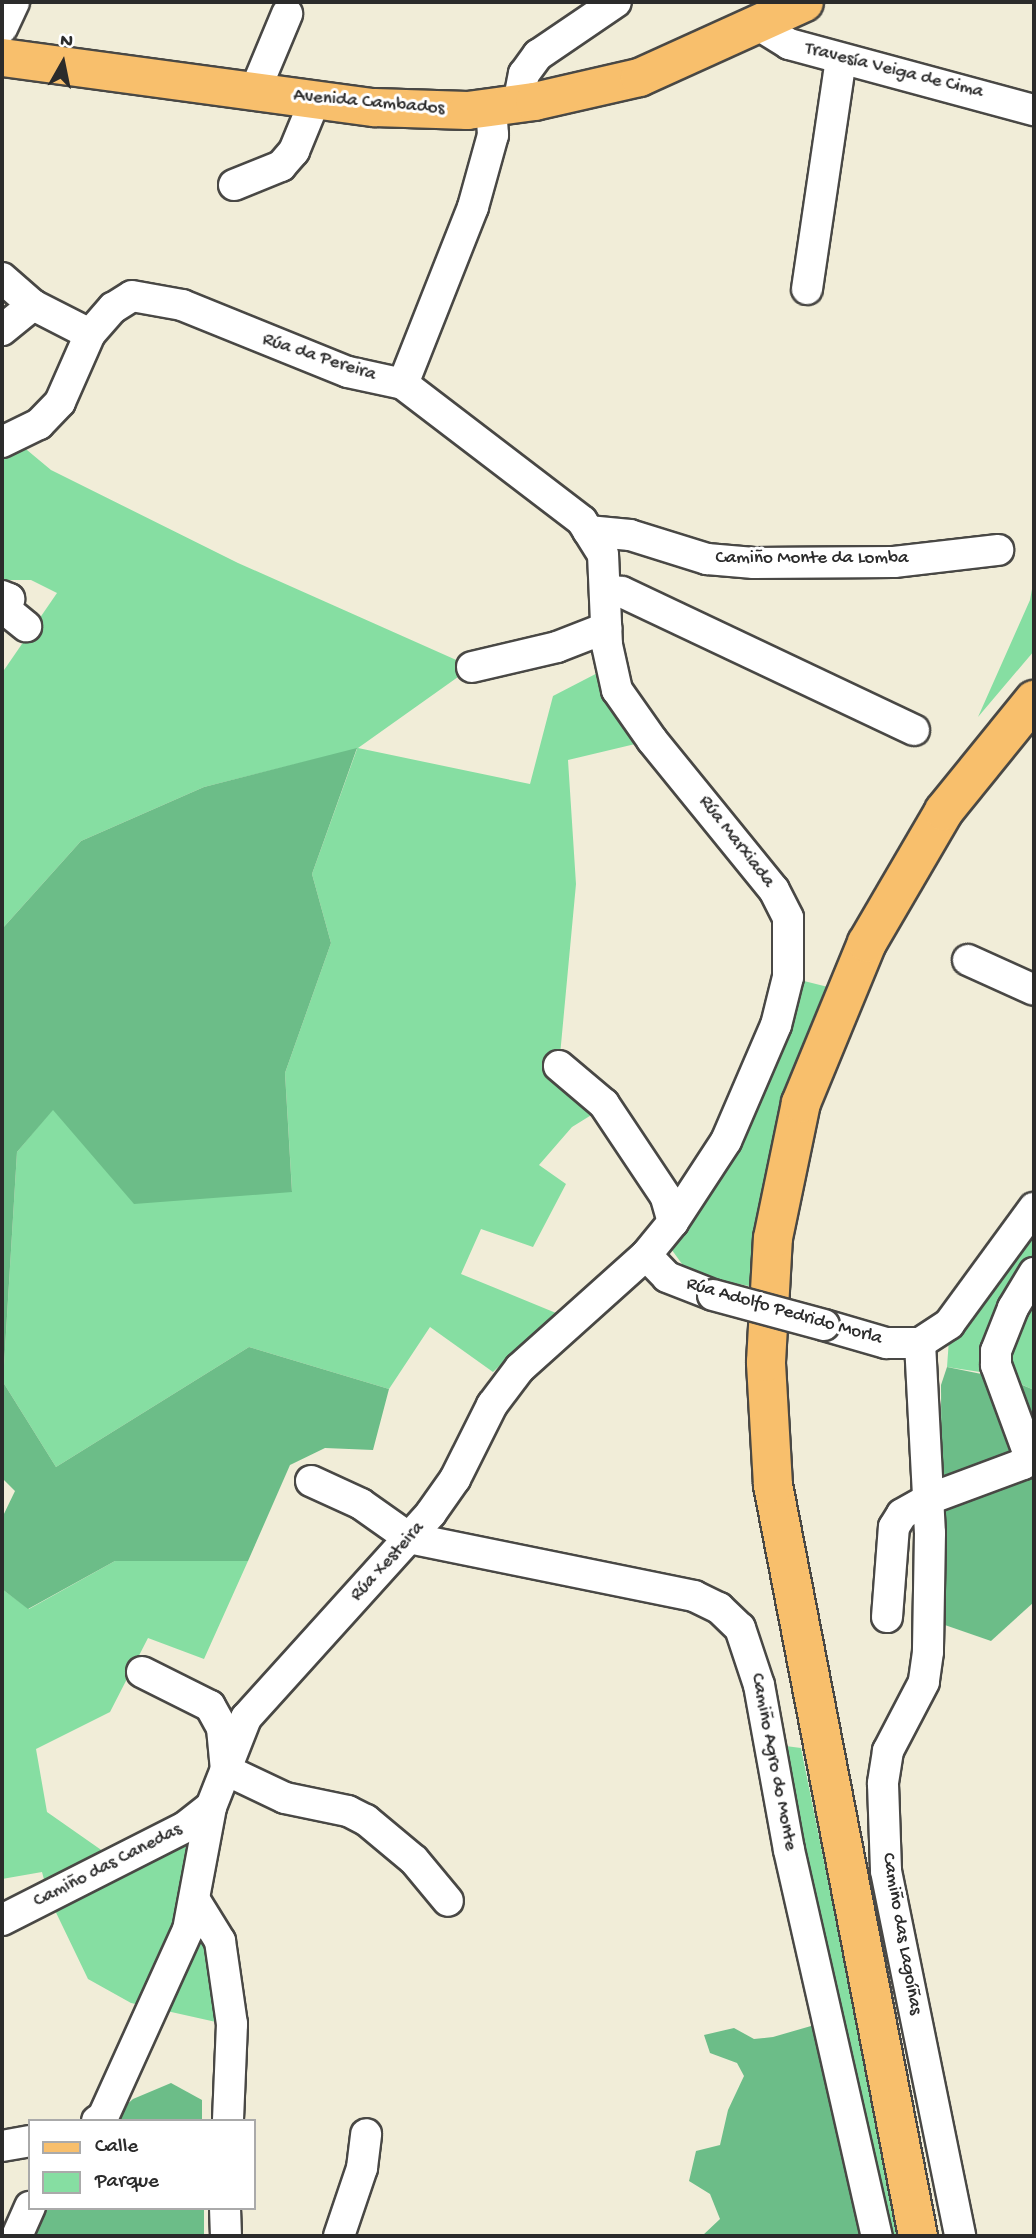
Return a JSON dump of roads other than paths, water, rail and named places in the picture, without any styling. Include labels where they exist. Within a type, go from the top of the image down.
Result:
[{"type":"highway","points":[[918,2236],[773,1485],[766,1362],[774,1238],[802,1102],[867,943],[944,811],[1034,700]]},
{"type":"main road","name":"Avenida Cambados","points":[[2,57],[254,93],[374,107],[505,105],[639,77],[804,2]]},
{"type":"street","points":[[2,28],[15,2]]},
{"type":"street","name":"Rúa da Pereira","points":[[2,442],[39,424],[60,402],[90,334],[113,308],[132,296],[182,305],[348,372],[403,384],[473,207],[505,105],[538,54],[616,2]]},
{"type":"street","points":[[254,93],[287,14]]},
{"type":"street","name":"Travesía Veiga de Cima","points":[[757,24],[789,44],[1034,110]]},
{"type":"street","points":[[807,289],[841,59]]},
{"type":"street","points":[[234,185],[281,166],[294,151],[315,100]]},
{"type":"street","points":[[2,278],[33,305],[90,334]]},
{"type":"street","points":[[2,330],[33,305]]},
{"type":"street","name":"Rúa Marxiada","points":[[403,384],[582,522],[603,554],[606,628],[617,690],[652,740],[775,890],[788,918],[788,977],[776,1025],[726,1142],[673,1222]]},
{"type":"street","name":"Camiño Monte da Lomba","points":[[588,531],[630,535],[707,559],[754,562],[894,562],[998,550]]},
{"type":"street","points":[[605,590],[622,592],[914,730]]},
{"type":"street","points":[[2,596],[9,599],[6,610],[26,626]]},
{"type":"street","points":[[472,667],[557,647],[606,628]]},
{"type":"street","points":[[968,960],[1034,990]]},
{"type":"street","points":[[559,1066],[604,1104],[666,1197],[673,1222]]},
{"type":"street","points":[[920,1343],[949,1324],[1034,1208]]},
{"type":"street","name":"Rúa Xesteira","points":[[101,2119],[160,1996],[196,1902],[211,1807],[246,1718],[409,1538],[455,1479],[492,1405],[520,1368],[646,1255],[673,1222]]},
{"type":"street","name":"Rúa Adolfo Pedrido Morla","points":[[646,1255],[667,1277],[713,1295],[886,1343],[920,1343]]},
{"type":"street","points":[[887,1617],[894,1527],[902,1514],[929,1499],[1023,1464],[1028,1452],[996,1365],[996,1351],[1013,1308],[1034,1273]]},
{"type":"street","name":"Camiño das Lagoíñas","points":[[920,1343],[929,1499],[928,1652],[924,1682],[888,1751],[883,1784],[886,1871],[960,2236]]},
{"type":"street","points":[[312,1481],[361,1504],[409,1538]]},
{"type":"street","name":"Camiño Agro do Monte","points":[[409,1538],[694,1596],[719,1608],[740,1628],[759,1685],[789,1850],[877,2236]]},
{"type":"street","points":[[142,1672],[210,1706],[222,1728],[226,1770],[285,1798],[348,1811],[366,1820],[407,1853],[448,1901]]},
{"type":"street","name":"Camiño das Canedas","points":[[2,1920],[185,1827],[211,1807]]},
{"type":"street","points":[[196,1902],[220,1941],[232,2024],[228,2119]]},
{"type":"street","points":[[339,2236],[362,2168],[366,2134]]},
{"type":"street","points":[[2,2146],[28,2141]]},
{"type":"street","points":[[17,2236],[29,2210]]},
{"type":"street","points":[[225,2210],[226,2236]]}]
